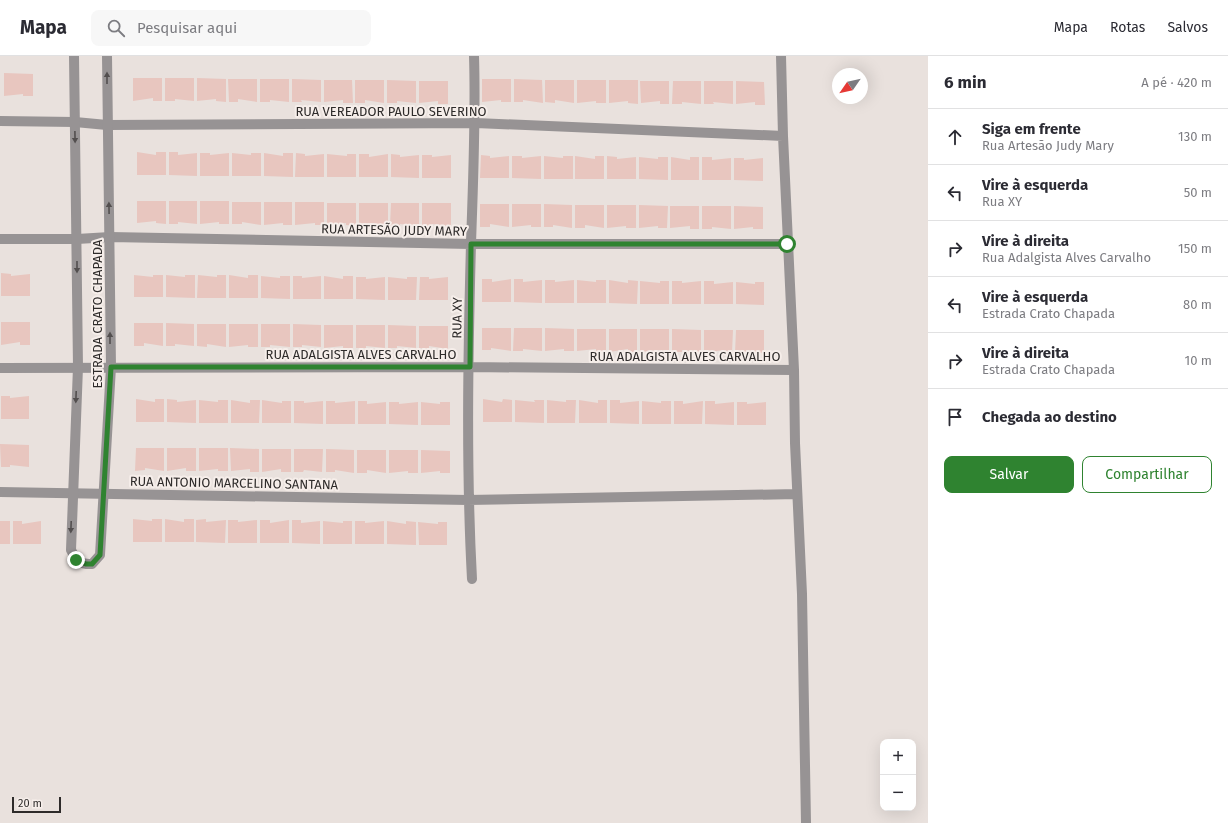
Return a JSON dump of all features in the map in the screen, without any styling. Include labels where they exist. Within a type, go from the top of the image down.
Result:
[{"type":"street","points":[[72,493],[78,367],[74,56]]},
{"type":"street","name":"ESTRADA CRATO CHAPADA","points":[[72,493],[71,550],[76,560],[86,564],[92,564],[100,555],[105,493],[111,367],[107,56]]},
{"type":"street","name":"RUA XY","points":[[472,580],[468,500],[471,244],[476,123],[474,56]]},
{"type":"street","points":[[781,56],[787,244],[794,370],[797,494],[802,594],[806,823]]},
{"type":"street","name":"RUA VEREADOR PAULO SEVERINO","points":[[0,121],[75,122],[107,125],[476,123],[783,136]]},
{"type":"street","name":"RUA ARTESÃO JUDY MARY","points":[[0,239],[77,239],[110,237],[471,244],[787,244]]},
{"type":"street","name":"RUA ADALGISTA ALVES CARVALHO","points":[[0,368],[470,367],[794,370]]},
{"type":"street","name":"RUA ANTONIO MARCELINO SANTANA","points":[[0,492],[468,500],[797,494]]},
{"type":"building","points":[[4,73],[33,74],[33,96],[23,96],[23,94],[4,96]]},
{"type":"building","points":[[133,78],[162,78],[162,101],[153,101],[153,98],[133,101]]},
{"type":"building","points":[[165,78],[194,78],[194,101],[175,99],[175,101],[165,101]]},
{"type":"building","points":[[197,78],[226,79],[226,102],[216,101],[216,99],[197,101]]},
{"type":"building","points":[[228,79],[257,79],[257,102],[238,99],[238,102],[229,102]]},
{"type":"building","points":[[260,79],[289,79],[289,102],[270,100],[270,102],[260,102]]},
{"type":"building","points":[[292,79],[321,80],[321,102],[301,100],[302,102],[292,102]]},
{"type":"building","points":[[482,79],[511,79],[511,102],[501,102],[501,100],[482,102]]},
{"type":"building","points":[[514,79],[542,80],[543,103],[523,100],[523,102],[514,102]]},
{"type":"building","points":[[324,80],[352,80],[353,103],[343,103],[343,100],[324,102]]},
{"type":"building","points":[[355,80],[384,80],[384,103],[365,100],[365,103],[355,103]]},
{"type":"building","points":[[387,80],[416,81],[416,103],[397,101],[397,103],[387,103]]},
{"type":"building","points":[[545,80],[574,80],[574,103],[555,100],[555,103],[545,102]]},
{"type":"building","points":[[577,80],[606,80],[606,103],[596,103],[596,101],[577,103]]},
{"type":"building","points":[[609,80],[638,80],[638,104],[628,103],[628,101],[609,103]]},
{"type":"building","points":[[419,81],[448,81],[448,104],[438,104],[438,101],[419,103]]},
{"type":"building","points":[[640,81],[669,81],[669,104],[660,104],[660,101],[641,103]]},
{"type":"building","points":[[673,81],[701,81],[701,104],[682,102],[682,104],[672,104]]},
{"type":"building","points":[[704,81],[733,81],[733,104],[713,102],[714,104],[704,104]]},
{"type":"building","points":[[736,81],[764,82],[765,105],[755,105],[755,102],[736,104]]},
{"type":"building","points":[[137,152],[156,155],[156,152],[166,152],[166,175],[137,175]]},
{"type":"building","points":[[169,152],[178,152],[178,155],[197,153],[197,176],[169,175]]},
{"type":"building","points":[[200,153],[210,153],[210,155],[229,153],[229,176],[200,176]]},
{"type":"building","points":[[232,153],[251,155],[251,153],[261,153],[261,176],[232,176]]},
{"type":"building","points":[[264,153],[283,156],[283,153],[293,153],[293,177],[264,176]]},
{"type":"building","points":[[296,153],[305,154],[305,156],[324,154],[324,177],[295,177]]},
{"type":"building","points":[[327,154],[347,156],[347,154],[356,154],[356,177],[327,177]]},
{"type":"building","points":[[359,154],[369,154],[369,157],[388,154],[388,177],[359,177]]},
{"type":"building","points":[[391,154],[400,155],[400,157],[419,155],[419,178],[391,177]]},
{"type":"building","points":[[422,155],[432,155],[432,157],[451,155],[451,178],[422,178]]},
{"type":"building","points":[[481,155],[490,156],[490,158],[509,156],[509,178],[480,178]]},
{"type":"building","points":[[512,156],[522,156],[522,158],[541,156],[541,179],[512,178]]},
{"type":"building","points":[[544,156],[563,158],[563,156],[573,156],[573,179],[544,179]]},
{"type":"building","points":[[575,156],[595,159],[595,156],[604,156],[604,179],[575,179]]},
{"type":"building","points":[[607,156],[617,157],[617,159],[636,157],[636,179],[607,179]]},
{"type":"building","points":[[639,157],[658,159],[658,157],[668,157],[668,180],[639,179]]},
{"type":"building","points":[[671,157],[690,160],[690,157],[699,157],[699,180],[671,180]]},
{"type":"building","points":[[702,157],[712,157],[712,160],[731,158],[731,180],[702,180]]},
{"type":"building","points":[[734,158],[744,158],[744,160],[763,158],[763,181],[734,180]]},
{"type":"building","points":[[137,201],[166,201],[166,224],[156,223],[156,221],[137,223]]},
{"type":"building","points":[[169,201],[197,201],[197,224],[178,222],[178,224],[169,224]]},
{"type":"building","points":[[200,201],[229,201],[229,224],[219,224],[219,222],[200,224]]},
{"type":"building","points":[[232,202],[261,202],[261,225],[242,222],[242,224],[232,224]]},
{"type":"building","points":[[264,202],[292,202],[292,225],[283,225],[283,223],[264,225]]},
{"type":"building","points":[[295,202],[324,202],[324,225],[315,225],[315,223],[295,225]]},
{"type":"building","points":[[327,203],[356,203],[356,226],[346,225],[346,223],[327,225]]},
{"type":"building","points":[[359,203],[388,203],[388,226],[368,223],[368,226],[359,226]]},
{"type":"building","points":[[391,203],[419,203],[419,226],[400,224],[400,226],[390,226]]},
{"type":"building","points":[[422,203],[451,203],[451,226],[432,224],[432,226],[422,226]]},
{"type":"building","points":[[480,204],[509,204],[509,227],[490,224],[490,227],[480,227]]},
{"type":"building","points":[[512,204],[541,204],[541,227],[531,227],[531,225],[512,227]]},
{"type":"building","points":[[544,204],[572,205],[572,228],[553,225],[553,227],[544,227]]},
{"type":"building","points":[[575,205],[604,205],[604,228],[585,225],[585,228],[575,228]]},
{"type":"building","points":[[607,205],[636,205],[636,228],[626,228],[626,226],[607,228]]},
{"type":"building","points":[[639,205],[668,206],[667,228],[658,228],[658,226],[639,228]]},
{"type":"building","points":[[670,206],[699,206],[699,229],[690,229],[690,226],[670,228]]},
{"type":"building","points":[[702,206],[731,206],[731,229],[712,227],[712,229],[702,229]]},
{"type":"building","points":[[734,206],[763,207],[763,229],[753,229],[753,227],[734,229]]},
{"type":"building","points":[[1,273],[11,274],[11,276],[30,274],[30,296],[1,296]]},
{"type":"building","points":[[134,275],[153,277],[153,275],[163,275],[163,297],[134,297]]},
{"type":"building","points":[[166,275],[185,277],[185,275],[195,275],[195,298],[166,297]]},
{"type":"building","points":[[198,275],[217,277],[217,275],[226,275],[226,298],[197,298]]},
{"type":"building","points":[[229,275],[248,278],[248,275],[258,275],[258,298],[229,298]]},
{"type":"building","points":[[261,276],[280,278],[280,276],[290,276],[290,299],[261,298]]},
{"type":"building","points":[[293,276],[302,276],[302,278],[321,276],[321,299],[293,299]]},
{"type":"building","points":[[324,276],[343,279],[343,276],[353,276],[353,299],[324,299]]},
{"type":"building","points":[[356,277],[366,277],[366,279],[385,277],[385,300],[356,299]]},
{"type":"building","points":[[388,277],[407,279],[407,277],[417,277],[416,300],[388,300]]},
{"type":"building","points":[[420,277],[429,277],[429,279],[448,277],[448,300],[419,300]]},
{"type":"building","points":[[482,279],[492,279],[492,282],[511,279],[511,302],[482,302]]},
{"type":"building","points":[[514,279],[523,279],[523,282],[542,280],[542,303],[514,302]]},
{"type":"building","points":[[545,280],[555,280],[555,282],[574,280],[574,303],[545,303]]},
{"type":"building","points":[[577,280],[596,282],[596,280],[606,280],[606,303],[577,303]]},
{"type":"building","points":[[609,280],[628,283],[628,280],[638,281],[637,304],[609,303]]},
{"type":"building","points":[[640,281],[660,283],[660,281],[669,281],[669,304],[640,304]]},
{"type":"building","points":[[672,281],[682,281],[682,283],[701,281],[701,304],[672,304]]},
{"type":"building","points":[[704,281],[714,281],[714,284],[733,282],[733,304],[704,304]]},
{"type":"building","points":[[736,282],[755,284],[755,282],[764,282],[764,305],[736,304]]},
{"type":"building","points":[[1,322],[30,322],[30,345],[20,345],[20,342],[1,345]]},
{"type":"building","points":[[134,323],[163,323],[163,346],[144,343],[144,346],[134,346]]},
{"type":"building","points":[[166,323],[194,324],[194,346],[175,344],[175,346],[166,346]]},
{"type":"building","points":[[197,324],[226,324],[226,347],[207,344],[207,347],[197,346]]},
{"type":"building","points":[[229,324],[258,324],[258,347],[248,347],[248,345],[229,347]]},
{"type":"building","points":[[261,324],[290,324],[290,347],[270,345],[270,347],[261,347]]},
{"type":"building","points":[[293,324],[321,325],[321,347],[302,345],[302,347],[293,347]]},
{"type":"building","points":[[324,325],[353,325],[353,348],[343,348],[343,346],[324,348]]},
{"type":"building","points":[[356,325],[385,325],[385,348],[366,346],[366,348],[356,348]]},
{"type":"building","points":[[388,325],[416,326],[416,348],[397,346],[397,348],[388,348]]},
{"type":"building","points":[[419,326],[448,326],[448,349],[429,346],[429,349],[419,348]]},
{"type":"building","points":[[482,328],[511,328],[511,351],[491,348],[491,350],[482,350]]},
{"type":"building","points":[[514,328],[542,328],[542,351],[523,349],[523,351],[513,351]]},
{"type":"building","points":[[545,328],[574,329],[574,351],[564,351],[564,349],[545,351]]},
{"type":"building","points":[[577,329],[606,329],[606,352],[596,351],[596,349],[577,351]]},
{"type":"building","points":[[609,329],[637,329],[637,352],[628,352],[628,349],[609,352]]},
{"type":"building","points":[[640,329],[669,329],[669,352],[659,352],[660,350],[640,352]]},
{"type":"building","points":[[672,329],[701,330],[701,353],[682,350],[682,352],[672,352]]},
{"type":"building","points":[[704,330],[733,330],[732,353],[723,353],[723,350],[704,353]]},
{"type":"building","points":[[736,330],[764,330],[764,353],[755,353],[755,351],[735,353]]},
{"type":"building","points":[[1,396],[10,396],[10,398],[29,396],[29,419],[1,419]]},
{"type":"building","points":[[136,399],[155,402],[155,399],[164,399],[164,422],[136,422]]},
{"type":"building","points":[[167,399],[177,400],[177,402],[196,400],[196,423],[167,422]]},
{"type":"building","points":[[483,399],[502,402],[503,399],[512,400],[512,422],[483,422]]},
{"type":"building","points":[[199,400],[218,402],[218,400],[228,400],[228,423],[199,423]]},
{"type":"building","points":[[231,400],[250,403],[250,400],[260,400],[259,423],[231,423]]},
{"type":"building","points":[[262,400],[282,403],[282,401],[291,401],[291,423],[262,423]]},
{"type":"building","points":[[515,400],[535,402],[534,400],[544,400],[544,423],[515,422]]},
{"type":"building","points":[[547,400],[566,402],[566,400],[576,400],[575,423],[547,423]]},
{"type":"building","points":[[579,400],[598,403],[598,400],[607,400],[607,423],[579,423]]},
{"type":"building","points":[[610,400],[620,400],[620,403],[639,401],[639,424],[610,423]]},
{"type":"building","points":[[294,401],[304,401],[304,403],[323,401],[323,424],[294,423]]},
{"type":"building","points":[[326,401],[335,401],[335,403],[355,401],[355,424],[326,424]]},
{"type":"building","points":[[358,401],[367,401],[367,404],[386,402],[386,424],[358,424]]},
{"type":"building","points":[[642,401],[661,403],[661,401],[671,401],[671,424],[642,424]]},
{"type":"building","points":[[674,401],[683,401],[683,404],[703,401],[702,424],[674,424]]},
{"type":"building","points":[[705,401],[715,401],[715,404],[734,402],[734,425],[705,424]]},
{"type":"building","points":[[389,402],[399,402],[399,404],[418,402],[418,425],[389,424]]},
{"type":"building","points":[[421,402],[440,404],[440,402],[450,402],[450,425],[421,425]]},
{"type":"building","points":[[737,402],[747,402],[747,404],[766,402],[766,425],[737,425]]},
{"type":"building","points":[[0,444],[29,445],[29,467],[10,465],[10,467],[1,467]]},
{"type":"building","points":[[136,448],[164,448],[164,471],[145,468],[145,470],[135,471]]},
{"type":"building","points":[[167,448],[196,448],[196,471],[186,471],[186,468],[167,471]]},
{"type":"building","points":[[199,448],[228,448],[228,471],[218,471],[218,469],[199,471]]},
{"type":"building","points":[[230,448],[259,449],[259,472],[250,472],[250,469],[231,471]]},
{"type":"building","points":[[262,449],[291,449],[291,472],[281,472],[281,469],[262,472]]},
{"type":"building","points":[[294,449],[323,449],[322,472],[304,470],[303,472],[294,472]]},
{"type":"building","points":[[326,449],[354,450],[354,473],[335,470],[335,472],[326,472]]},
{"type":"building","points":[[357,450],[386,450],[386,473],[367,470],[367,473],[357,473]]},
{"type":"building","points":[[389,450],[418,450],[418,473],[408,473],[408,471],[389,473]]},
{"type":"building","points":[[421,450],[450,451],[450,473],[440,473],[440,471],[421,473]]},
{"type":"building","points":[[133,519],[152,521],[152,519],[162,519],[162,542],[133,542]]},
{"type":"building","points":[[165,519],[184,522],[184,519],[194,519],[194,542],[165,542]]},
{"type":"building","points":[[206,519],[206,522],[226,520],[225,543],[196,542],[196,520]]},
{"type":"building","points":[[228,520],[238,520],[238,522],[257,520],[257,543],[228,543]]},
{"type":"building","points":[[260,520],[270,520],[270,523],[289,520],[289,543],[260,543]]},
{"type":"building","points":[[292,520],[301,520],[301,523],[320,521],[320,544],[292,543]]},
{"type":"building","points":[[0,521],[10,521],[10,544],[0,544]]},
{"type":"building","points":[[13,521],[22,521],[22,524],[41,521],[41,544],[13,544]]},
{"type":"building","points":[[323,521],[343,523],[343,521],[352,521],[352,544],[323,544]]},
{"type":"building","points":[[355,521],[365,521],[365,523],[384,521],[384,544],[355,544]]},
{"type":"building","points":[[387,521],[406,524],[406,521],[416,522],[416,545],[387,544]]},
{"type":"building","points":[[418,522],[438,524],[438,522],[447,522],[447,545],[419,545]]},
{"type":"route","points":[[76,560],[86,564],[92,564],[100,555],[105,493],[111,367],[470,367],[471,244],[787,244]]}]
